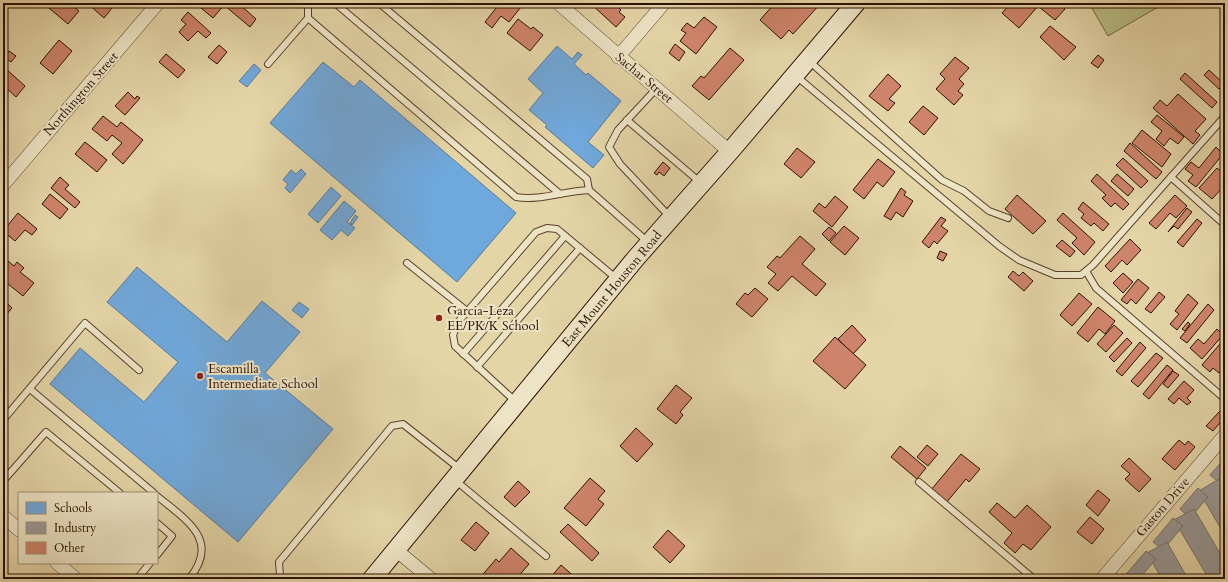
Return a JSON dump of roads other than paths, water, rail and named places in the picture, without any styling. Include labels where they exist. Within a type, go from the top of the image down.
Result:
[{"type":"main road","name":"East Mount Houston Road","points":[[372,579],[618,280],[730,152],[856,3]]},
{"type":"street","name":"Northington Street","points":[[3,184],[158,3]]},
{"type":"street","name":"Sachar Street","points":[[558,3],[730,152]]},
{"type":"street","points":[[618,56],[664,3]]},
{"type":"street","name":"Gaston Drive","points":[[1102,579],[1225,435]]},
{"type":"street","points":[[3,516],[18,529]]},
{"type":"street","points":[[396,550],[431,579]]},
{"type":"street","points":[[58,564],[76,579]]},
{"type":"lane","points":[[268,64],[308,18],[308,3]]},
{"type":"lane","points":[[335,3],[560,194]]},
{"type":"lane","points":[[379,3],[587,179],[589,190],[650,243]]},
{"type":"lane","points":[[308,18],[516,197],[531,200],[589,190]]},
{"type":"lane","points":[[808,60],[942,180],[964,191],[989,211],[1008,218]]},
{"type":"lane","points":[[795,75],[999,246],[1019,260],[1056,275],[1081,275],[1086,271],[1225,116]]},
{"type":"lane","points":[[656,89],[618,130],[609,147],[620,164],[671,218]]},
{"type":"lane","points":[[627,120],[702,184]]},
{"type":"lane","points":[[1171,177],[1225,225]]},
{"type":"lane","points":[[517,403],[455,346],[453,335],[459,321],[467,311],[536,232],[547,228],[557,229],[618,280]]},
{"type":"lane","points":[[463,354],[565,236]]},
{"type":"lane","points":[[477,367],[580,248]]},
{"type":"lane","points":[[407,263],[467,311]]},
{"type":"lane","points":[[1086,271],[1096,288],[1225,399]]},
{"type":"lane","points":[[3,420],[85,323],[139,370]]},
{"type":"lane","points":[[30,389],[153,492]]},
{"type":"lane","points":[[284,579],[280,576],[279,562],[392,426],[403,424],[546,556]]},
{"type":"lane","points":[[3,481],[46,432],[119,492]]},
{"type":"lane","points":[[919,482],[1034,579]]},
{"type":"lane","points":[[158,497],[193,526],[200,538],[203,551],[197,569],[189,579]]},
{"type":"lane","points":[[158,524],[172,536],[158,554]]},
{"type":"lane","points":[[137,579],[149,564]]},
{"type":"place","name":"Garcia-Leza EE/PK/K School","points":[[439,318]]},
{"type":"place","name":"Escamilla Intermediate School","points":[[200,376]]}]
